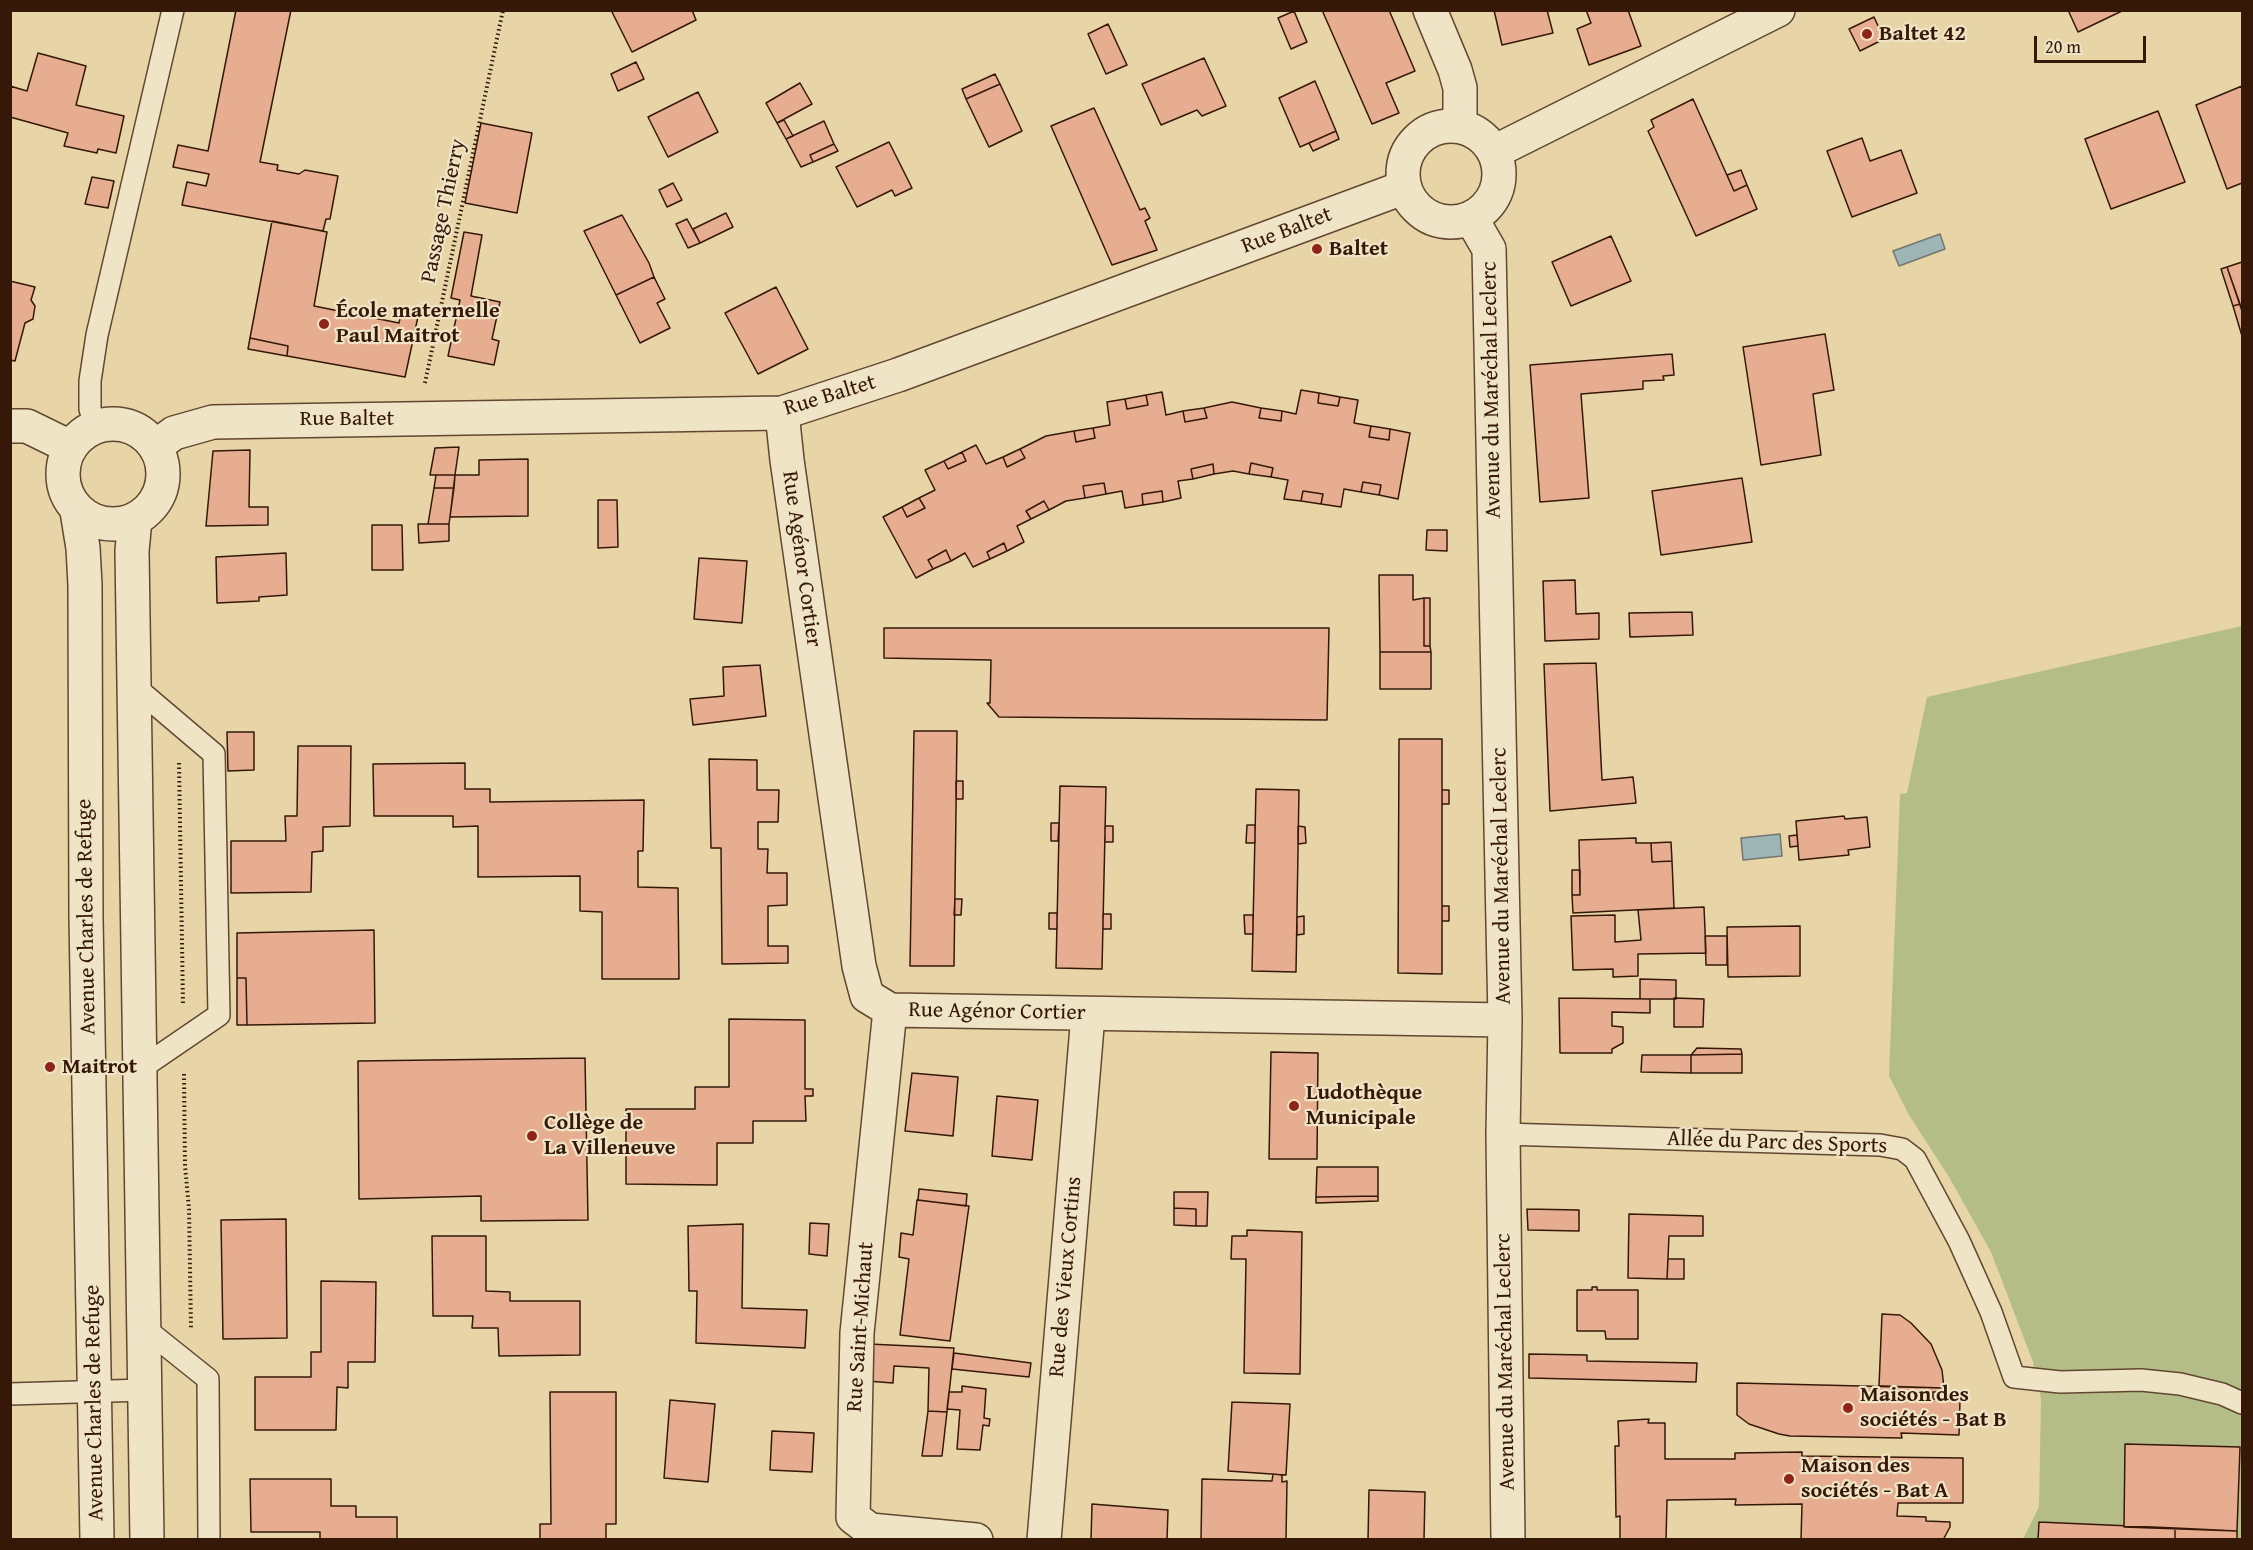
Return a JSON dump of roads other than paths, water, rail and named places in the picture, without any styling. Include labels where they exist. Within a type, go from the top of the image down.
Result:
[{"type":"street","points":[[1430,10],[1460,88],[1460,126]]},
{"type":"street","points":[[1494,152],[1778,10]]},
{"type":"street","points":[[1444,126],[1460,126],[1472,130],[1483,138],[1494,152],[1499,167],[1499,182],[1493,197],[1484,209],[1471,218],[1455,222],[1439,221],[1424,213],[1412,202],[1405,187],[1403,171],[1407,155],[1416,141],[1428,132],[1444,126]]},
{"type":"street","name":"Rue Baltet","points":[[155,447],[174,433],[213,422],[782,412],[898,375],[1405,187]]},
{"type":"street","name":"Avenue du Maréchal Leclerc","points":[[1471,218],[1489,249],[1505,1020],[1503,1134],[1508,1539]]},
{"type":"street","name":"Rue Agénor Cortier","points":[[782,412],[859,966],[867,996],[890,1011],[1505,1020]]},
{"type":"street","points":[[112,424],[129,426],[143,434],[155,447],[162,462],[163,479],[158,496],[149,510],[135,519],[120,525],[104,525],[90,520],[77,510],[67,496],[62,480],[63,463],[70,447],[81,435],[96,427],[112,424]]},
{"type":"street","points":[[10,426],[27,426],[70,447]]},
{"type":"street","name":"Avenue Charles de Refuge","points":[[77,510],[83,548],[85,585],[86,918],[97,1539]]},
{"type":"street","points":[[135,519],[132,551],[147,1539]]},
{"type":"street","name":"Rue Saint-Michaut","points":[[890,1011],[857,1333],[853,1517],[870,1530],[976,1539]]},
{"type":"street","name":"Rue des Vieux Cortins","points":[[1044,1539],[1088,1015]]},
{"type":"lane","points":[[96,427],[90,409],[90,381],[97,335],[173,10]]},
{"type":"lane","points":[[134,686],[214,754],[219,1015],[140,1069]]},
{"type":"lane","name":"Allée du Parc des Sports","points":[[1503,1134],[1880,1145],[1902,1149],[1916,1159],[1959,1241],[1991,1312],[2014,1377],[2060,1382],[2141,1380],[2180,1384],[2222,1394],[2242,1403]]},
{"type":"lane","points":[[143,1327],[208,1379],[209,1539]]},
{"type":"lane","points":[[10,1394],[144,1390]]},
{"type":"water","points":[[1940,234],[1945,249],[1899,266],[1893,251]]},
{"type":"water","points":[[1780,834],[1782,856],[1743,860],[1741,838]]},
{"type":"place","name":"Baltet 42","points":[[1867,34]]},
{"type":"place","name":"Baltet","points":[[1317,249]]},
{"type":"place","name":"École maternelle Paul Maitrot","points":[[324,324]]},
{"type":"place","name":"Maitrot","points":[[50,1067]]},
{"type":"place","name":"Ludothèque Municipale","points":[[1294,1106]]},
{"type":"place","name":"Collège de La Villeneuve","points":[[532,1136]]},
{"type":"place","name":"Maison des sociétés - Bat B","points":[[1848,1408]]},
{"type":"place","name":"Maison des sociétés - Bat A","points":[[1789,1479]]}]
